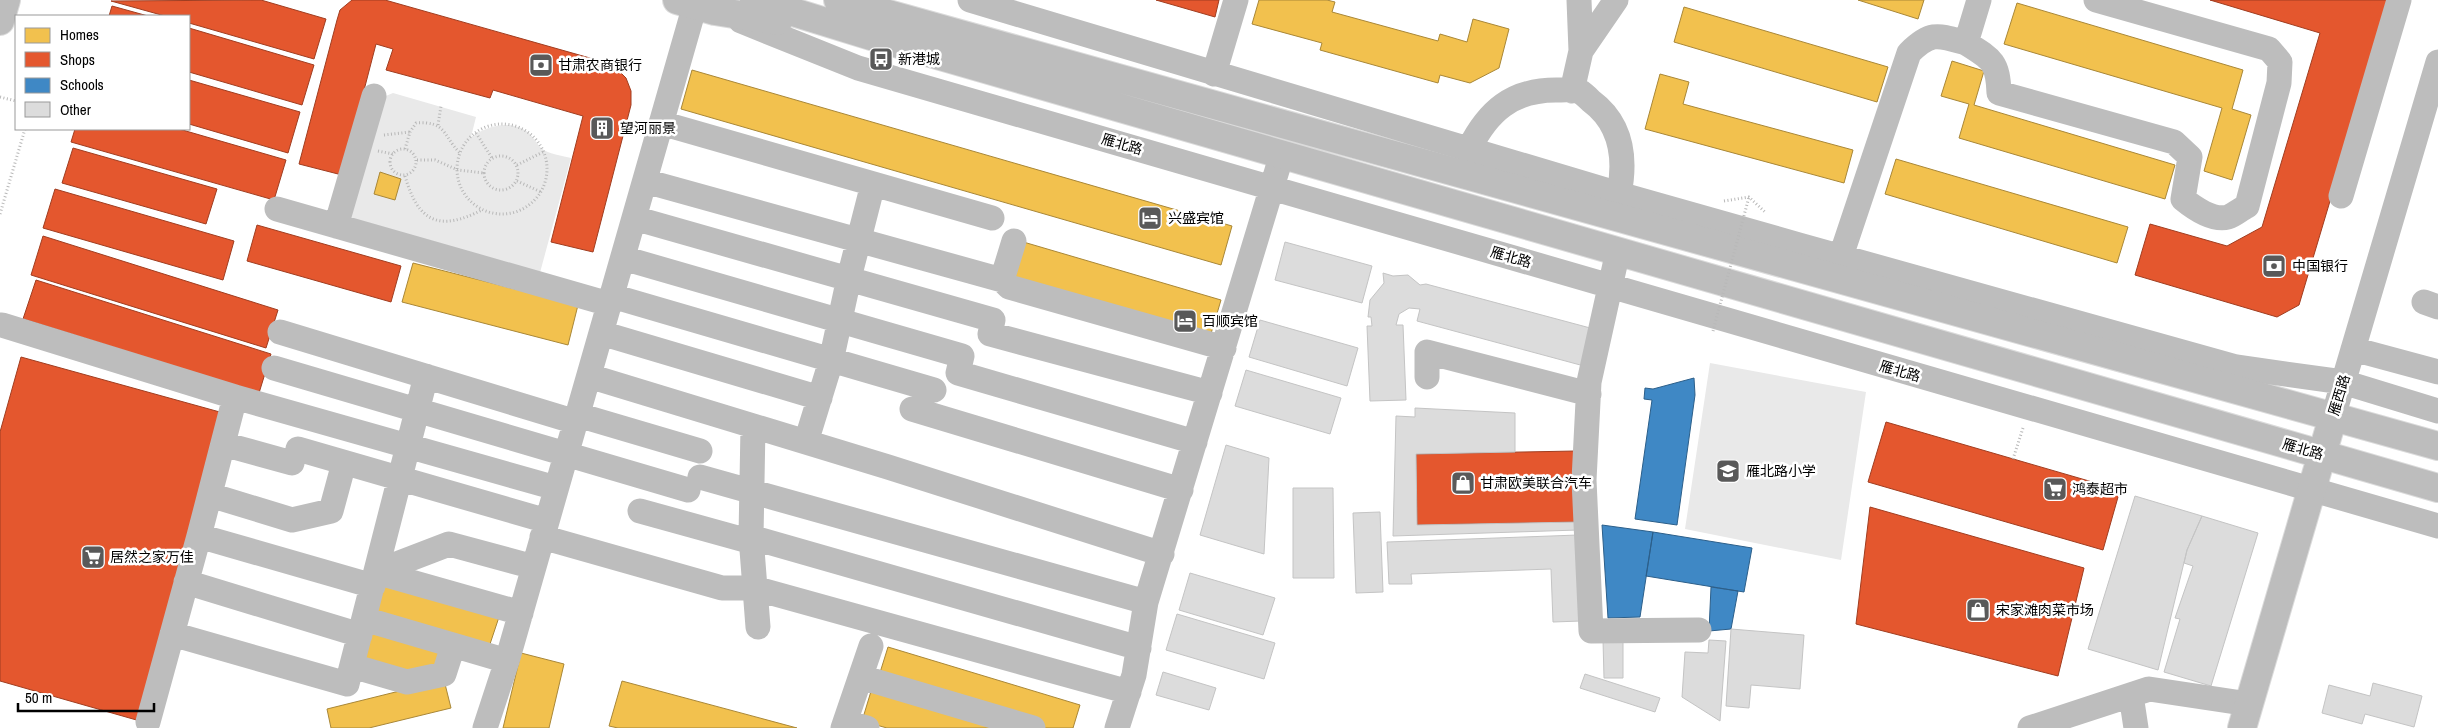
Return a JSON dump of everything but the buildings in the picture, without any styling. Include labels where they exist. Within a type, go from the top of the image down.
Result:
[{"type":"main road","points":[[0,21],[6,0]]},
{"type":"main road","points":[[754,0],[871,36]]},
{"type":"main road","points":[[838,0],[888,12],[2438,446]]},
{"type":"main road","points":[[861,0],[888,12]]},
{"type":"main road","points":[[696,5],[871,36]]},
{"type":"main road","name":"雁北路","points":[[871,36],[2438,488]]},
{"type":"main road","name":"雁西路","points":[[2246,716],[2333,417]]},
{"type":"street","points":[[970,0],[1619,194],[2236,366],[2343,382],[2438,411]]},
{"type":"street","points":[[1214,74],[1236,0]]},
{"type":"street","points":[[1572,91],[1581,51],[1579,0]]},
{"type":"street","points":[[1581,51],[1616,0]]},
{"type":"street","points":[[1966,43],[1979,0]]},
{"type":"street","points":[[1841,256],[1910,52],[1923,40],[1937,35],[1966,43],[1986,55],[1998,71],[1999,93],[2174,142],[2190,157],[2184,199],[2195,209],[2216,216],[2228,217],[2246,206],[2279,83],[2280,62],[2269,49],[2096,0]]},
{"type":"street","points":[[2341,196],[2398,0]]},
{"type":"street","points":[[485,728],[507,661],[696,5]]},
{"type":"street","name":"雁北路","points":[[696,5],[858,68],[2438,526]]},
{"type":"street","name":"雁西路","points":[[2333,417],[2353,349],[2430,118],[2438,62]]},
{"type":"street","points":[[1469,148],[1480,127],[1491,115],[1517,96],[1540,90],[1578,91],[1598,106],[1612,124],[1621,147],[1624,171],[1619,194]]},
{"type":"street","points":[[336,226],[374,96]]},
{"type":"street","points":[[661,123],[992,218]]},
{"type":"street","points":[[1117,728],[1131,683],[1146,602],[1282,154]]},
{"type":"street","points":[[645,181],[1002,280],[1009,287],[1224,348]]},
{"type":"street","points":[[806,442],[831,361],[849,278],[873,184]]},
{"type":"street","points":[[277,209],[934,390]]},
{"type":"street","points":[[634,218],[993,320],[990,334],[1210,393]]},
{"type":"street","points":[[1002,280],[1014,241]]},
{"type":"street","points":[[1618,251],[1588,394],[1584,480],[1591,631],[1699,630]]},
{"type":"street","points":[[622,258],[962,356],[958,373],[1196,442]]},
{"type":"street","points":[[2,325],[235,397],[556,488]]},
{"type":"street","points":[[280,332],[426,376],[700,450]]},
{"type":"street","points":[[601,332],[820,398]]},
{"type":"street","points":[[2353,349],[2438,372]]},
{"type":"street","points":[[1427,377],[1428,352],[1588,394]]},
{"type":"street","points":[[274,368],[566,454],[694,484],[751,490],[1146,602]]},
{"type":"street","points":[[172,634],[347,684],[426,376]]},
{"type":"street","points":[[589,376],[1162,554]]},
{"type":"street","points":[[148,722],[200,536],[235,397]]},
{"type":"street","points":[[912,409],[1181,490]]},
{"type":"street","points":[[753,426],[752,540],[758,627]]},
{"type":"street","points":[[223,444],[344,463],[400,478],[722,588],[754,588],[1131,683]]},
{"type":"street","points":[[210,495],[292,520],[331,511],[344,463]]},
{"type":"street","points":[[640,511],[752,540],[1138,648]]},
{"type":"street","points":[[200,536],[374,579],[521,612]]},
{"type":"street","points":[[374,579],[449,544],[534,567]]},
{"type":"street","points":[[186,582],[362,627],[453,646],[507,661]]},
{"type":"street","points":[[352,666],[408,682],[444,674],[453,646]]},
{"type":"street","points":[[852,726],[861,677],[871,646]]},
{"type":"street","points":[[861,677],[1033,728]]},
{"type":"street","points":[[2030,728],[2063,723],[2148,689],[2246,716]]},
{"type":"street","points":[[2131,695],[2136,728]]},
{"type":"path","points":[[0,97],[15,101]]},
{"type":"path","points":[[438,125],[441,106]]},
{"type":"path","points":[[404,149],[410,132],[416,123],[434,123],[438,125],[460,153]]},
{"type":"path","points":[[498,125],[514,126],[528,133],[539,144],[543,152],[547,173],[541,192],[534,201],[523,209],[510,214],[496,214],[482,210],[471,202],[462,191],[458,170],[460,153],[470,138],[476,134],[483,129],[498,125]]},
{"type":"path","points":[[0,214],[25,130]]},
{"type":"path","points":[[476,134],[492,158]]},
{"type":"path","points":[[417,160],[412,152],[404,149],[392,154],[390,163],[394,171],[405,176],[411,195],[428,218],[444,222],[463,220],[482,210]]},
{"type":"path","points":[[517,165],[543,152]]},
{"type":"path","points":[[497,156],[509,157],[517,165],[519,170],[517,181],[508,189],[497,190],[487,184],[484,173],[485,167],[492,158],[497,156]]},
{"type":"path","points":[[417,160],[435,160],[458,170],[484,173]]},
{"type":"path","points":[[405,176],[413,172],[417,160]]},
{"type":"path","points":[[517,181],[541,192]]},
{"type":"path","points":[[1713,331],[1749,197]]},
{"type":"path","points":[[2013,459],[2029,408]]},
{"type":"shaded area","points":[[393,93],[476,117],[471,137],[485,129],[500,125],[515,126],[529,133],[544,150],[571,158],[538,280],[345,219],[381,98]]},
{"type":"shaded area","points":[[1710,363],[1866,392],[1841,560],[1685,529]]},
{"type":"place","name":"新港城","points":[[881,59]]},
{"type":"place","name":"甘肃农商银行","points":[[541,65]]},
{"type":"place","name":"望河丽景","points":[[602,128]]},
{"type":"place","name":"兴盛宾馆","points":[[1150,218]]},
{"type":"place","name":"中国银行","points":[[2274,266]]},
{"type":"place","name":"百顺宾馆","points":[[1185,321]]},
{"type":"place","name":"雁北路小学","points":[[1728,471]]},
{"type":"place","name":"甘肃欧美联合汽车","points":[[1463,483]]},
{"type":"place","name":"鸿泰超市","points":[[2055,489]]},
{"type":"place","name":"居然之家万佳","points":[[93,557]]},
{"type":"place","name":"宋家滩肉菜市场","points":[[1978,610]]}]
